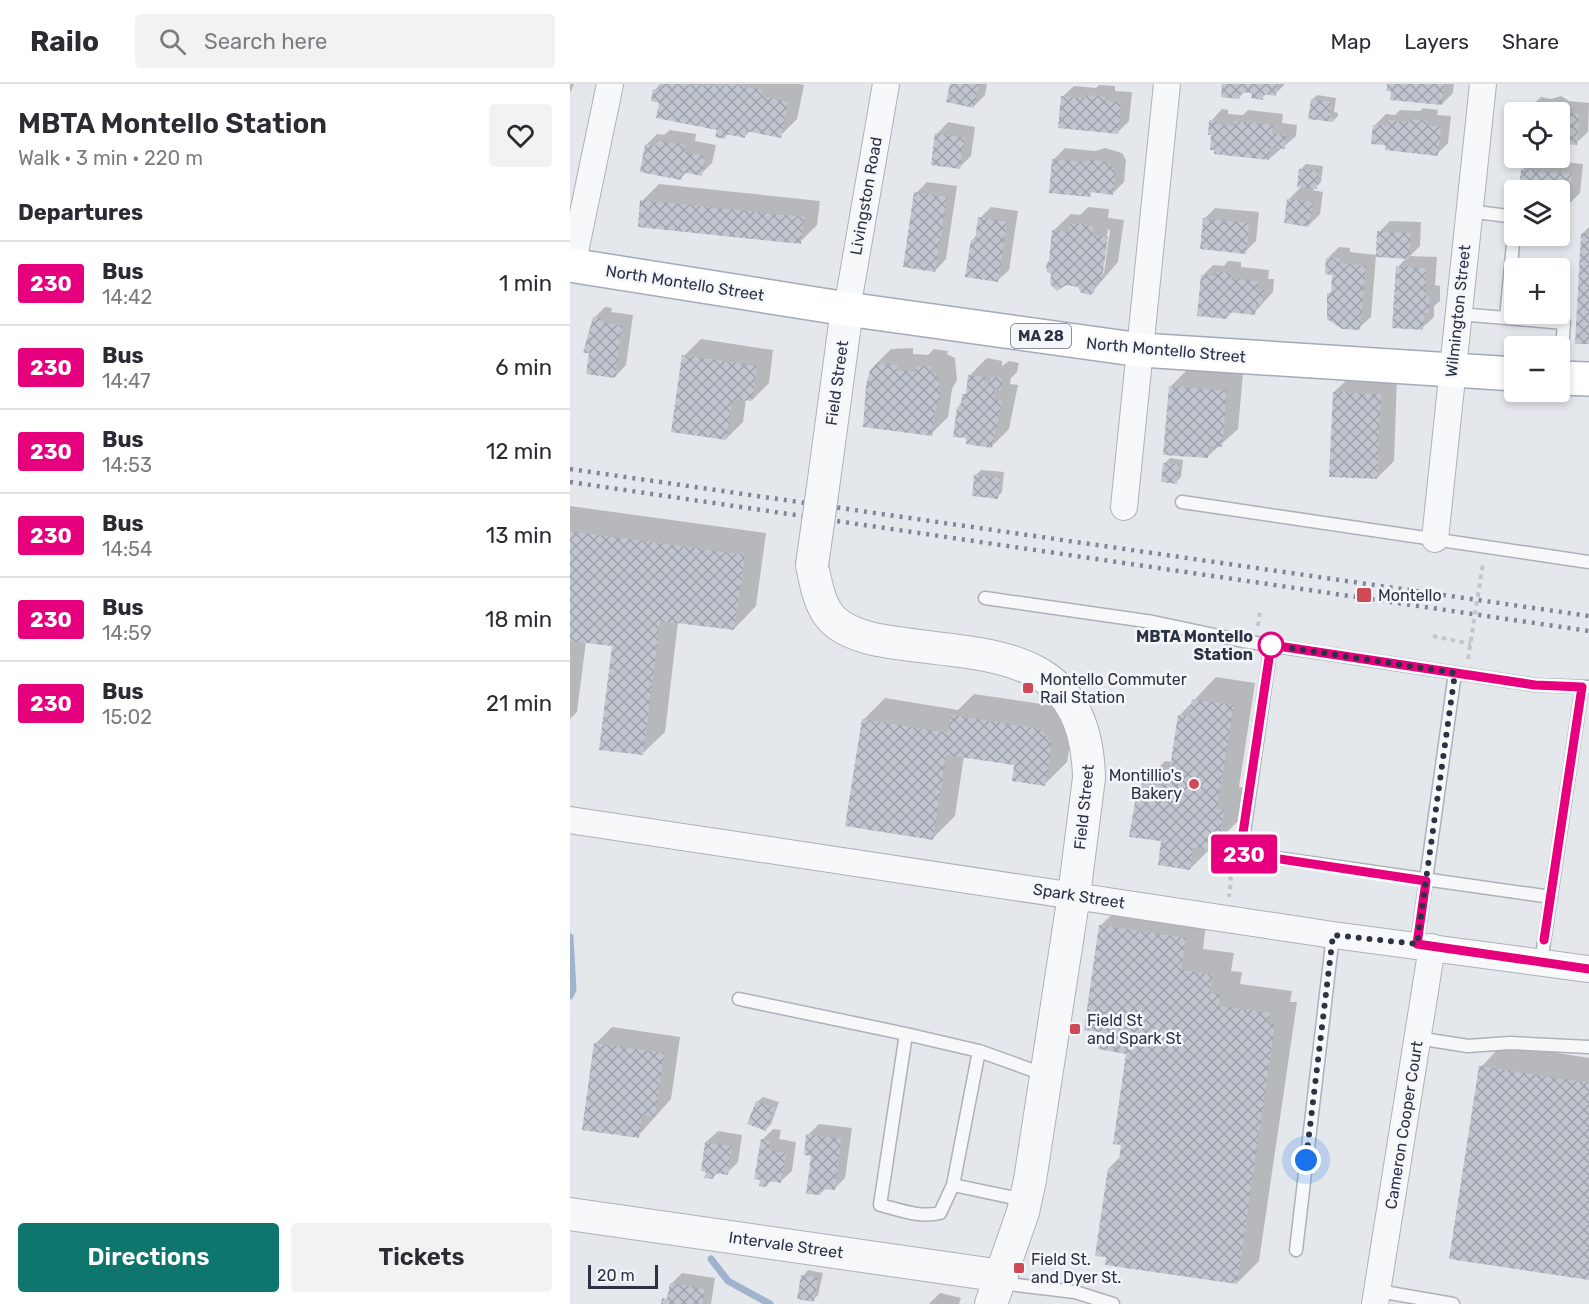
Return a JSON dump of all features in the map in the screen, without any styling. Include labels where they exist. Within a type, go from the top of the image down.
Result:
[{"type":"main road","name":"North Montello Street","points":[[571,266],[847,309],[1142,350],[1504,373]]},
{"type":"main road","points":[[1570,378],[1589,379]]},
{"type":"street","points":[[571,266],[610,84]]},
{"type":"street","name":"Livingston Road","points":[[847,309],[886,84]]},
{"type":"street","points":[[1124,507],[1142,350],[1167,84]]},
{"type":"street","name":"Wilmington Street","points":[[1435,539],[1483,84]]},
{"type":"street","name":"Field Street","points":[[847,309],[812,565],[820,602],[838,625],[856,635],[1013,660],[1050,681],[1065,696],[1076,713],[1089,753],[1089,778],[1074,895],[1047,1076],[1025,1200],[997,1288]]},
{"type":"street","name":"Spark Street","points":[[570,820],[1333,935],[1424,945],[1589,969]]},
{"type":"street","name":"Cameron Cooper Court","points":[[1377,1298],[1418,1038],[1424,945]]},
{"type":"street","name":"Intervale Street","points":[[570,1214],[997,1288]]},
{"type":"lane","points":[[1469,211],[1504,216]]},
{"type":"lane","points":[[1459,314],[1504,318]]},
{"type":"lane","points":[[1182,502],[1589,562]]},
{"type":"lane","points":[[985,598],[1153,622],[1271,645],[1535,685],[1586,687],[1541,962]]},
{"type":"lane","points":[[1271,645],[1240,853],[1551,897]]},
{"type":"lane","points":[[1424,945],[1426,881],[1461,674]]},
{"type":"lane","points":[[1296,1250],[1333,935]]},
{"type":"lane","points":[[739,999],[979,1051],[1047,1076]]},
{"type":"lane","points":[[906,1034],[880,1205],[914,1214],[926,1216],[939,1213],[953,1185],[979,1051]]},
{"type":"lane","points":[[1418,1038],[1468,1046],[1510,1043],[1589,1047]]},
{"type":"lane","points":[[953,1185],[1025,1200]]},
{"type":"lane","points":[[997,1288],[1075,1292],[1113,1304]]},
{"type":"lane","points":[[1377,1298],[1453,1304]]},
{"type":"path","points":[[1461,674],[1471,645],[1486,547]]},
{"type":"path","points":[[1433,636],[1471,645]]},
{"type":"building","points":[[662,84],[726,86],[731,84],[762,90],[761,96],[788,102],[781,138],[746,131],[745,138],[726,134],[725,139],[715,137],[717,130],[656,118],[659,103],[651,101],[653,89],[660,90]]},
{"type":"building","points":[[950,84],[979,84],[974,108],[946,102]]},
{"type":"building","points":[[1222,84],[1277,84],[1276,96],[1263,94],[1263,100],[1251,98],[1252,93],[1240,92],[1239,99],[1221,97]]},
{"type":"building","points":[[1387,84],[1444,84],[1442,105],[1390,100],[1391,91],[1386,91]]},
{"type":"building","points":[[1086,95],[1105,97],[1105,101],[1121,103],[1118,134],[1058,128],[1061,96],[1086,99]]},
{"type":"building","points":[[1311,99],[1331,102],[1330,117],[1334,118],[1333,122],[1308,119]]},
{"type":"building","points":[[1570,113],[1579,114],[1577,145],[1570,145]]},
{"type":"building","points":[[1410,119],[1427,121],[1427,125],[1441,127],[1438,156],[1385,150],[1385,145],[1371,144],[1373,125],[1387,126],[1388,120],[1410,122]]},
{"type":"building","points":[[1209,120],[1217,121],[1217,124],[1234,126],[1235,121],[1273,125],[1272,134],[1286,135],[1285,149],[1270,147],[1269,160],[1214,154],[1214,150],[1210,150]]},
{"type":"building","points":[[935,133],[965,138],[960,169],[931,165]]},
{"type":"building","points":[[657,140],[685,145],[684,152],[705,156],[702,176],[682,172],[681,180],[640,172],[645,144],[656,146]]},
{"type":"building","points":[[1052,159],[1083,162],[1093,159],[1110,164],[1116,172],[1113,195],[1091,192],[1090,197],[1049,193]]},
{"type":"building","points":[[1299,169],[1318,170],[1317,189],[1297,187]]},
{"type":"building","points":[[1521,169],[1572,174],[1570,195],[1570,180],[1520,180]]},
{"type":"building","points":[[914,192],[947,197],[935,272],[903,267]]},
{"type":"building","points":[[1287,199],[1313,202],[1309,227],[1284,223]]},
{"type":"building","points":[[640,200],[804,217],[801,244],[638,227]]},
{"type":"building","points":[[978,217],[1007,222],[998,282],[965,277],[971,240],[975,240]]},
{"type":"building","points":[[1203,218],[1249,223],[1246,254],[1200,249]]},
{"type":"building","points":[[1070,223],[1093,226],[1092,235],[1108,237],[1102,280],[1096,279],[1094,292],[1090,295],[1081,293],[1078,287],[1066,285],[1057,291],[1050,284],[1051,274],[1047,272],[1046,264],[1049,261],[1052,230],[1069,232]]},
{"type":"building","points":[[1377,231],[1411,233],[1409,259],[1376,257]]},
{"type":"building","points":[[1581,233],[1589,234],[1589,344],[1575,344]]},
{"type":"building","points":[[1326,258],[1340,258],[1339,263],[1366,266],[1360,330],[1342,329],[1327,319],[1327,293],[1331,293],[1332,275],[1325,274]]},
{"type":"building","points":[[1396,266],[1426,268],[1425,296],[1430,296],[1429,313],[1424,313],[1423,330],[1392,328]]},
{"type":"building","points":[[1215,272],[1231,273],[1230,278],[1258,281],[1257,290],[1264,290],[1262,304],[1256,304],[1255,315],[1228,312],[1227,319],[1197,316],[1201,275],[1215,276]]},
{"type":"building","points":[[593,317],[601,318],[601,322],[622,326],[615,378],[586,374],[589,353],[583,353]]},
{"type":"building","points":[[682,355],[757,366],[752,401],[733,399],[726,440],[671,432]]},
{"type":"building","points":[[878,363],[897,365],[897,370],[915,372],[916,366],[932,367],[931,371],[938,375],[941,398],[936,407],[932,436],[863,427],[866,385],[870,370]]},
{"type":"building","points":[[968,375],[986,377],[985,383],[990,383],[991,377],[1003,379],[1001,390],[995,389],[994,400],[1002,401],[992,448],[966,444],[966,438],[953,437],[957,407],[961,407],[962,394],[966,394]]},
{"type":"building","points":[[1169,386],[1227,391],[1222,447],[1209,446],[1208,458],[1163,455]]},
{"type":"building","points":[[1333,392],[1381,394],[1377,479],[1329,477]]},
{"type":"building","points":[[1163,463],[1179,464],[1177,484],[1161,482]]},
{"type":"building","points":[[974,475],[1000,477],[998,499],[972,496]]},
{"type":"building","points":[[570,531],[745,555],[734,630],[660,621],[643,755],[599,750],[612,646],[570,641]]},
{"type":"building","name":"Montillio's Bakery","points":[[1192,699],[1234,705],[1217,809],[1224,810],[1219,842],[1212,840],[1210,850],[1193,848],[1190,870],[1158,865],[1161,841],[1129,837],[1136,796],[1140,796],[1142,783],[1167,786],[1178,715],[1189,716]]},
{"type":"building","points":[[951,715],[1040,729],[1052,743],[1045,786],[1012,781],[1014,765],[946,755],[933,840],[845,826],[862,719],[948,733]]},
{"type":"building","points":[[1099,925],[1186,938],[1181,970],[1212,975],[1210,993],[1220,994],[1219,1006],[1270,1013],[1268,1023],[1275,1024],[1237,1284],[1105,1265],[1106,1257],[1095,1256],[1108,1168],[1118,1169],[1121,1145],[1113,1144],[1126,1054],[1098,1049],[1100,1032],[1084,1030]]},
{"type":"building","points":[[594,1043],[664,1053],[655,1117],[642,1115],[639,1138],[582,1130]]},
{"type":"building","points":[[1479,1066],[1589,1083],[1589,1280],[1449,1259]]},
{"type":"building","points":[[756,1101],[775,1108],[766,1131],[747,1124]]},
{"type":"building","points":[[806,1134],[841,1139],[835,1190],[821,1189],[820,1195],[806,1194],[811,1156],[804,1155]]},
{"type":"building","points":[[761,1139],[770,1141],[769,1150],[786,1153],[781,1183],[768,1181],[767,1187],[759,1186],[760,1180],[754,1179]]},
{"type":"building","points":[[705,1142],[732,1146],[728,1175],[714,1173],[713,1179],[704,1178],[706,1172],[701,1171]]},
{"type":"building","points":[[801,1275],[818,1278],[814,1302],[797,1299]]},
{"type":"building","points":[[670,1283],[705,1289],[703,1304],[661,1304],[662,1298],[667,1299]]},
{"type":"waterway","points":[[570,937],[573,990],[570,996]]},
{"type":"waterway","points":[[711,1259],[728,1281],[770,1304]]},
{"type":"railway","points":[[570,469],[1589,616]]},
{"type":"railway","points":[[570,482],[1589,631]]},
{"type":"bus line","name":"230","points":[[1544,940],[1582,687],[1535,685],[1271,645],[1240,853],[1426,881],[1417,944],[1589,969]]},
{"type":"place","name":"Montello","points":[[1364,595]]},
{"type":"place","name":"MBTA Montello Station","points":[[1271,645]]},
{"type":"place","name":"Montello Commuter Rail Station","points":[[1028,688]]},
{"type":"place","name":"Montillio's Bakery","points":[[1194,784]]},
{"type":"place","name":"Field St and Spark St","points":[[1075,1029]]},
{"type":"place","name":"Field St. and Dyer St.","points":[[1019,1268]]},
{"type":"route","points":[[1271,645],[1455,673],[1417,944],[1333,935],[1306,1160]]}]
